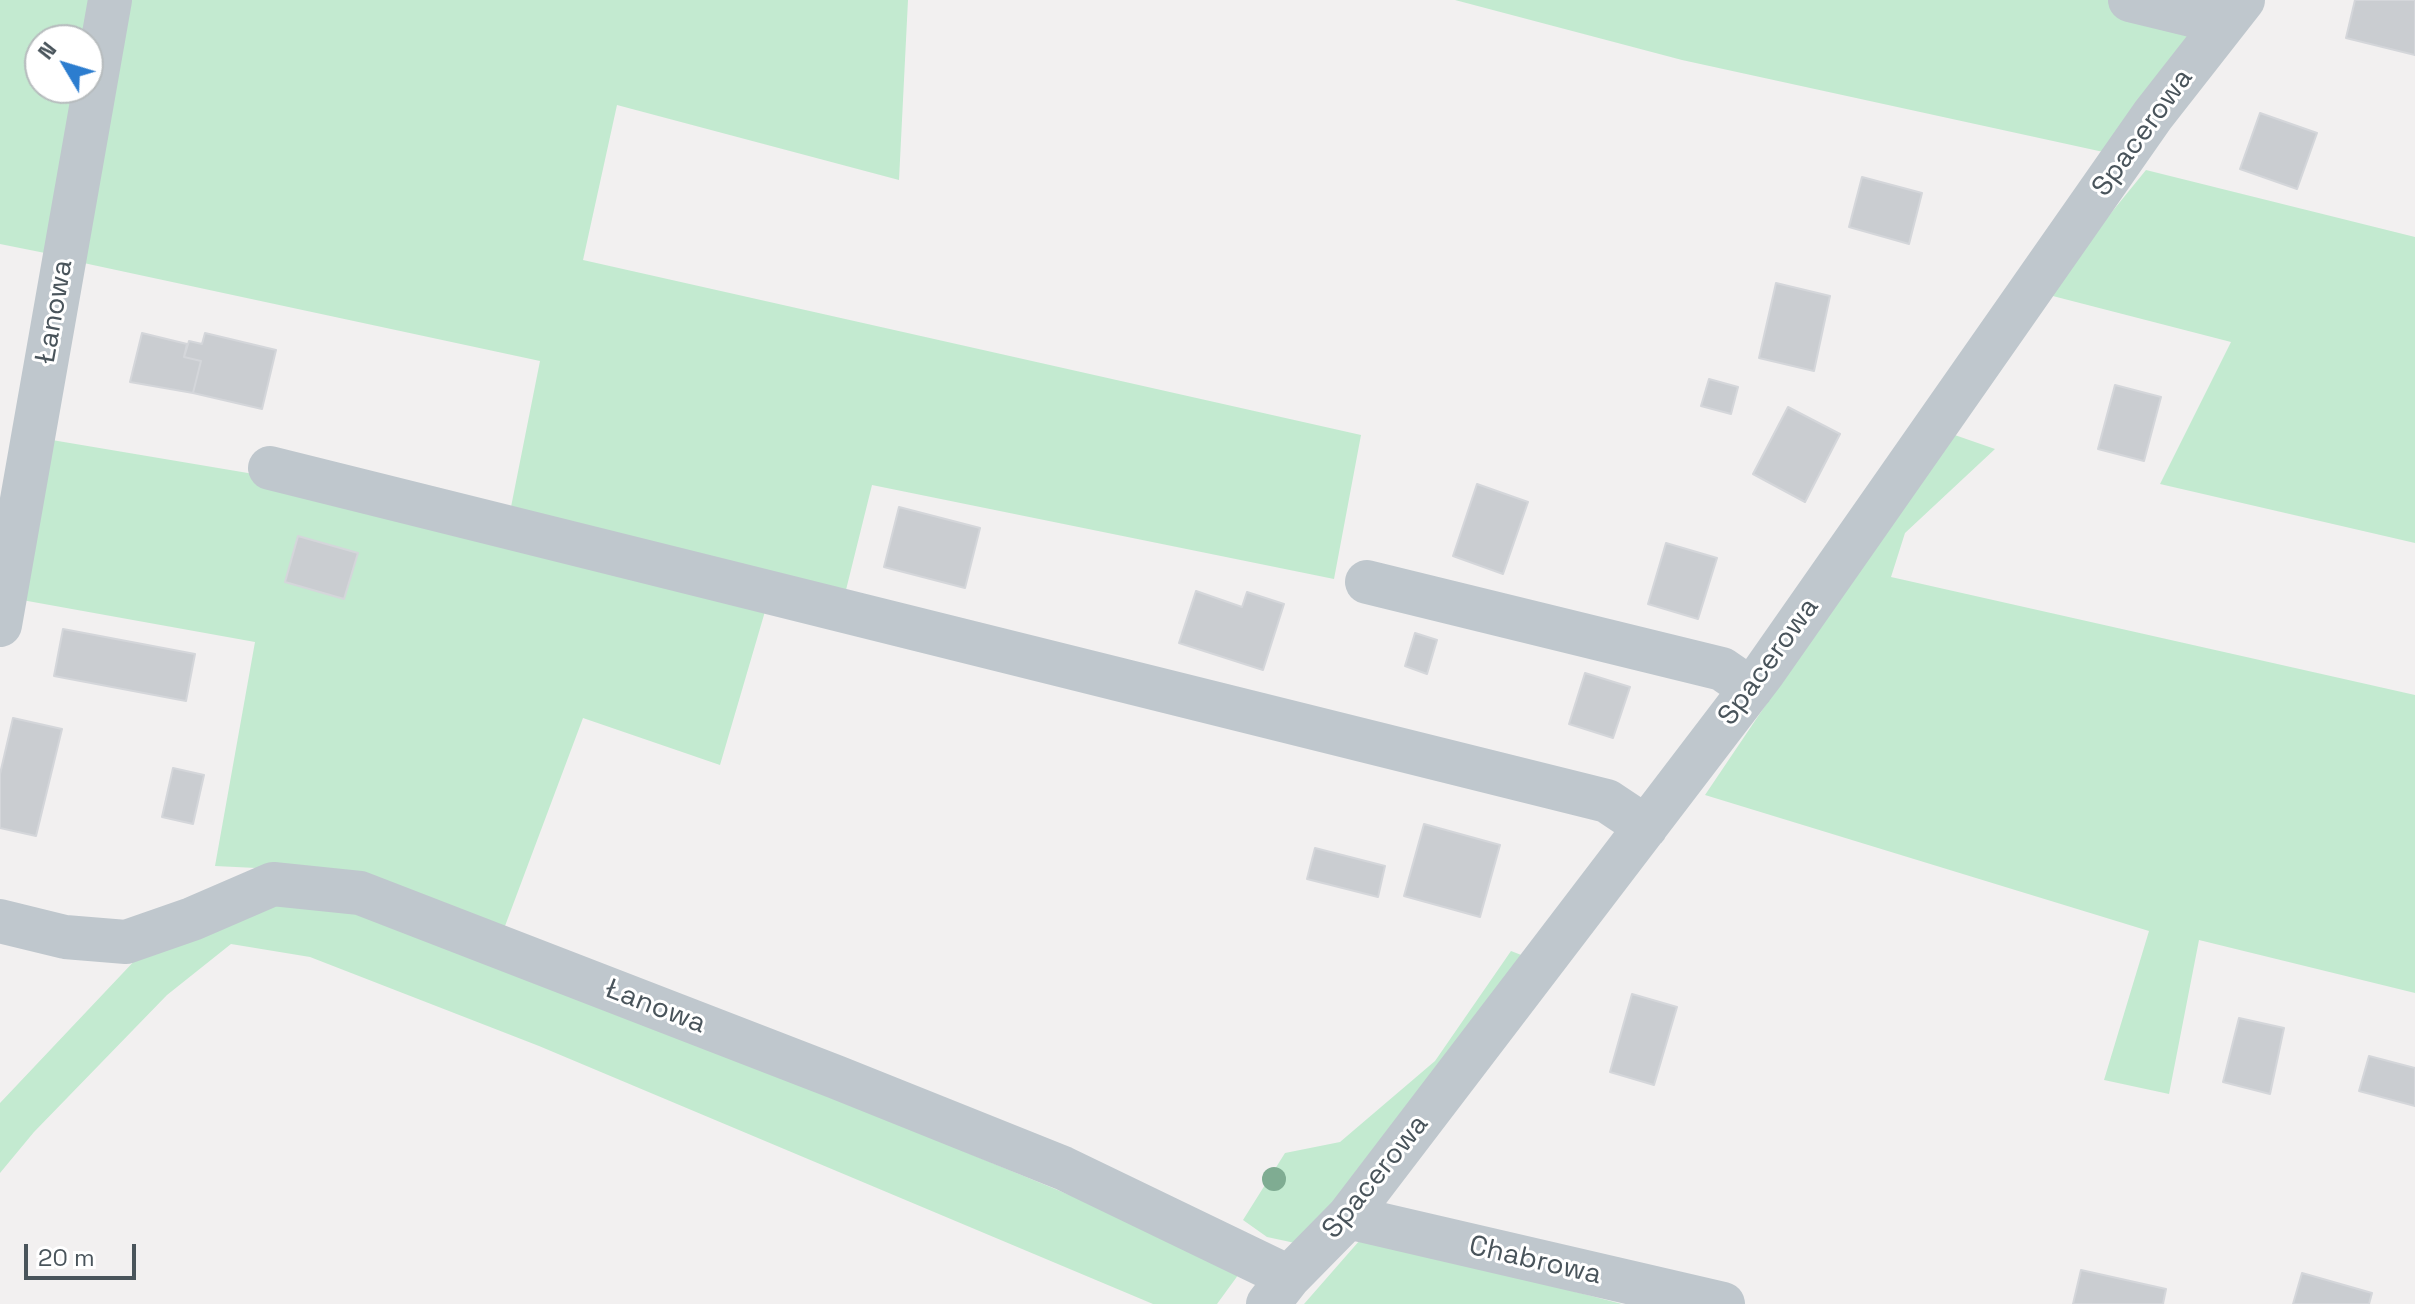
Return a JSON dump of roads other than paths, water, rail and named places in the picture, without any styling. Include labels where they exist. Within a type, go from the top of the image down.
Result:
[{"type":"street","name":"Łanowa","points":[[0,625],[110,0]]},
{"type":"street","points":[[2130,0],[2234,12]]},
{"type":"street","name":"Spacerowa","points":[[1279,1291],[1348,1217],[1751,689],[2153,115],[2234,12]]},
{"type":"street","points":[[270,468],[1607,801],[1646,827]]},
{"type":"street","points":[[1367,582],[1722,669],[1751,689]]},
{"type":"street","name":"Łanowa","points":[[0,921],[65,937],[126,942],[192,919],[273,884],[360,893],[1063,1168],[1279,1291]]},
{"type":"street","name":"Chabrowa","points":[[1348,1217],[1723,1304]]}]
